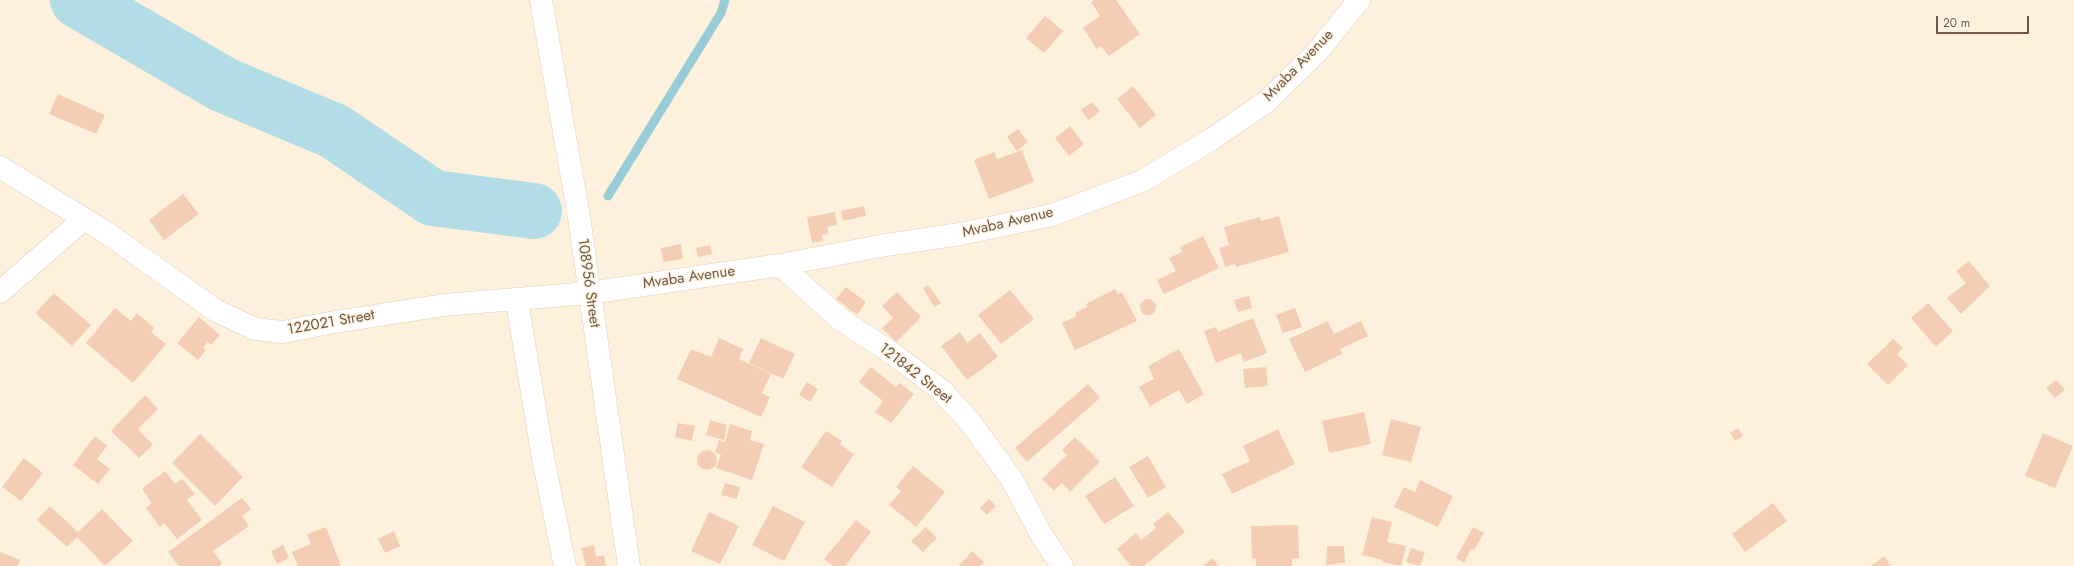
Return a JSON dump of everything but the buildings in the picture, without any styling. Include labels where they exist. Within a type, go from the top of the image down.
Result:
[{"type":"street","name":"108956 Street","points":[[541,0],[564,124],[629,566]]},
{"type":"street","name":"Mvaba Avenue","points":[[589,294],[780,266],[886,245],[960,234],[1052,214],[1142,181],[1212,139],[1266,102],[1318,51],[1359,0]]},
{"type":"street","name":"122021 Street","points":[[0,167],[107,233],[215,310],[255,329],[283,332],[329,323],[444,305],[589,294]]},
{"type":"street","points":[[0,292],[84,219]]},
{"type":"street","name":"121842 Street","points":[[780,266],[840,319],[893,354],[941,390],[970,422],[1011,478],[1041,534],[1062,566]]},
{"type":"street","points":[[517,300],[543,458],[565,566]]},
{"type":"waterway","points":[[78,0],[224,85],[334,131],[433,198],[534,211]]},
{"type":"waterway","points":[[608,196],[721,13],[725,0]]}]
